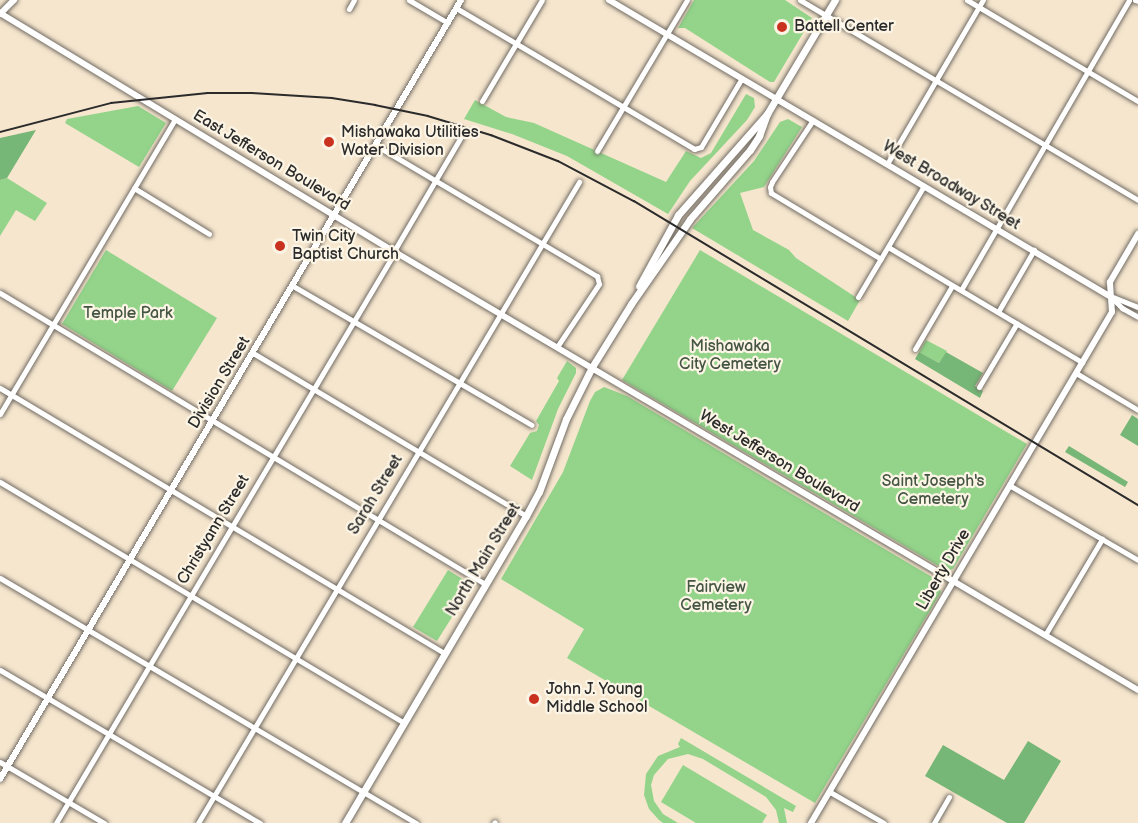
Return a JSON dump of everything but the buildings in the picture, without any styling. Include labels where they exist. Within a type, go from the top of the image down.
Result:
[{"type":"main road","name":"North Main Street","points":[[345,823],[539,492],[566,419],[592,367],[631,304],[690,219],[750,150],[759,136],[767,114],[834,0]]},
{"type":"main road","name":"North Main Street","points":[[631,304],[678,215],[767,114]]},
{"type":"street","points":[[0,13],[14,0]]},
{"type":"street","points":[[349,9],[354,0]]},
{"type":"street","points":[[409,0],[448,23]]},
{"type":"street","name":"Division Street","points":[[0,779],[377,146],[461,0]]},
{"type":"street","points":[[482,101],[542,0]]},
{"type":"street","name":"West Broadway Street","points":[[609,0],[1034,250],[1111,297],[1122,308],[1138,317]]},
{"type":"street","points":[[597,151],[687,0]]},
{"type":"street","points":[[800,0],[1138,200]]},
{"type":"street","points":[[968,0],[1138,101]]},
{"type":"street","points":[[887,164],[983,0]]},
{"type":"street","points":[[961,290],[1129,0]]},
{"type":"street","points":[[456,8],[697,150],[701,147],[742,78]]},
{"type":"street","name":"East Jefferson Boulevard","points":[[0,13],[335,216],[592,367]]},
{"type":"street","points":[[0,414],[175,119]]},
{"type":"street","points":[[813,120],[772,182],[771,193],[881,259]]},
{"type":"street","name":"Christyann Street","points":[[56,823],[462,135]]},
{"type":"street","points":[[377,146],[543,243],[599,279],[599,284],[589,302],[573,320],[557,347]]},
{"type":"street","name":"Sarah Street","points":[[198,823],[579,182]]},
{"type":"street","points":[[858,297],[924,186]]},
{"type":"street","points":[[134,188],[209,234]]},
{"type":"street","name":"Liberty Drive","points":[[811,823],[1112,312],[1110,282],[1138,234]]},
{"type":"street","points":[[888,247],[1082,362]]},
{"type":"street","points":[[998,312],[1034,250]]},
{"type":"street","points":[[293,286],[532,425]]},
{"type":"street","points":[[915,349],[952,286]]},
{"type":"street","points":[[0,293],[212,423],[485,584]]},
{"type":"street","name":"West Broadway Street","points":[[1111,297],[1126,300],[1138,308]]},
{"type":"street","points":[[979,387],[1017,323]]},
{"type":"street","points":[[253,353],[526,516]]},
{"type":"street","name":"West Jefferson Boulevard","points":[[592,367],[1138,690]]},
{"type":"street","points":[[1076,373],[1138,410]]},
{"type":"street","points":[[0,388],[444,653]]},
{"type":"street","points":[[0,482],[405,723]]},
{"type":"street","points":[[1009,485],[1138,560]]},
{"type":"street","points":[[1045,635],[1102,539]]},
{"type":"street","points":[[0,578],[417,823]]},
{"type":"street","points":[[0,670],[260,823]]},
{"type":"street","points":[[0,762],[104,823]]},
{"type":"street","points":[[830,792],[884,823]]},
{"type":"street","points":[[934,823],[950,796]]},
{"type":"green space","points":[[694,0],[785,0],[812,18],[774,82],[770,82],[685,28],[678,28]]},
{"type":"green space","points":[[746,94],[754,98],[755,107],[747,120],[690,181],[668,214],[567,156],[512,134],[464,119],[475,100],[506,117],[534,123],[666,182],[686,151],[701,158],[711,153]]},
{"type":"green space","points":[[138,106],[166,123],[139,167],[65,123],[67,119]]},
{"type":"green space","points":[[788,119],[802,127],[764,187],[740,193],[753,230],[789,250],[796,258],[860,300],[848,321],[692,228],[754,161],[780,122]]},
{"type":"green space","points":[[36,130],[7,178],[0,180],[0,138]]},
{"type":"green space","points":[[7,178],[47,203],[35,221],[16,210],[0,236],[0,180]]},
{"type":"green space","name":"Temple Park","points":[[106,250],[217,318],[172,391],[62,324]]},
{"type":"green space","name":"Mishawaka City Cemetery","points":[[700,250],[1027,444],[953,569],[947,571],[622,380]]},
{"type":"green space","points":[[926,340],[947,351],[939,363],[919,352]]},
{"type":"green space","points":[[919,352],[939,363],[946,352],[983,373],[975,386],[983,391],[980,398],[915,359]]},
{"type":"green space","points":[[567,361],[576,368],[576,373],[558,409],[532,480],[510,466],[530,433],[537,431],[539,425],[536,421],[559,381],[557,378]]},
{"type":"green space","name":"Fairview Cemetery","points":[[604,387],[627,396],[937,580],[941,592],[815,803],[567,658],[584,629],[501,579],[563,472],[590,401],[595,392]]},
{"type":"green space","points":[[1132,415],[1138,419],[1138,446],[1120,435]]},
{"type":"green space","points":[[1069,446],[1128,482],[1125,487],[1065,452]]},
{"type":"green space","points":[[448,570],[472,585],[437,641],[413,627]]},
{"type":"green space","points":[[681,738],[796,806],[793,812],[784,808],[787,823],[779,823],[776,810],[766,797],[703,759],[688,754],[668,759],[654,775],[651,785],[654,801],[663,814],[678,823],[663,823],[659,820],[649,809],[644,795],[646,774],[658,756],[680,747],[678,744]]},
{"type":"green space","points":[[1028,741],[1061,761],[1024,823],[1007,823],[925,776],[943,745],[1004,780]]},
{"type":"green space","points":[[683,765],[767,815],[762,823],[696,823],[661,802]]},
{"type":"railway","points":[[0,132],[111,103],[207,93],[252,93],[332,98],[375,105],[428,116],[491,135],[558,161],[634,201],[1138,505]]},
{"type":"place","name":"Battell Center","points":[[782,27]]},
{"type":"place","name":"Mishawaka Utilities Water Division","points":[[329,142]]},
{"type":"place","name":"Twin City Baptist Church","points":[[280,246]]},
{"type":"place","name":"John J. Young Middle School","points":[[534,699]]},
{"type":"park label","name":"Saint Joseph's Cemetery","points":[[933,491]]}]
